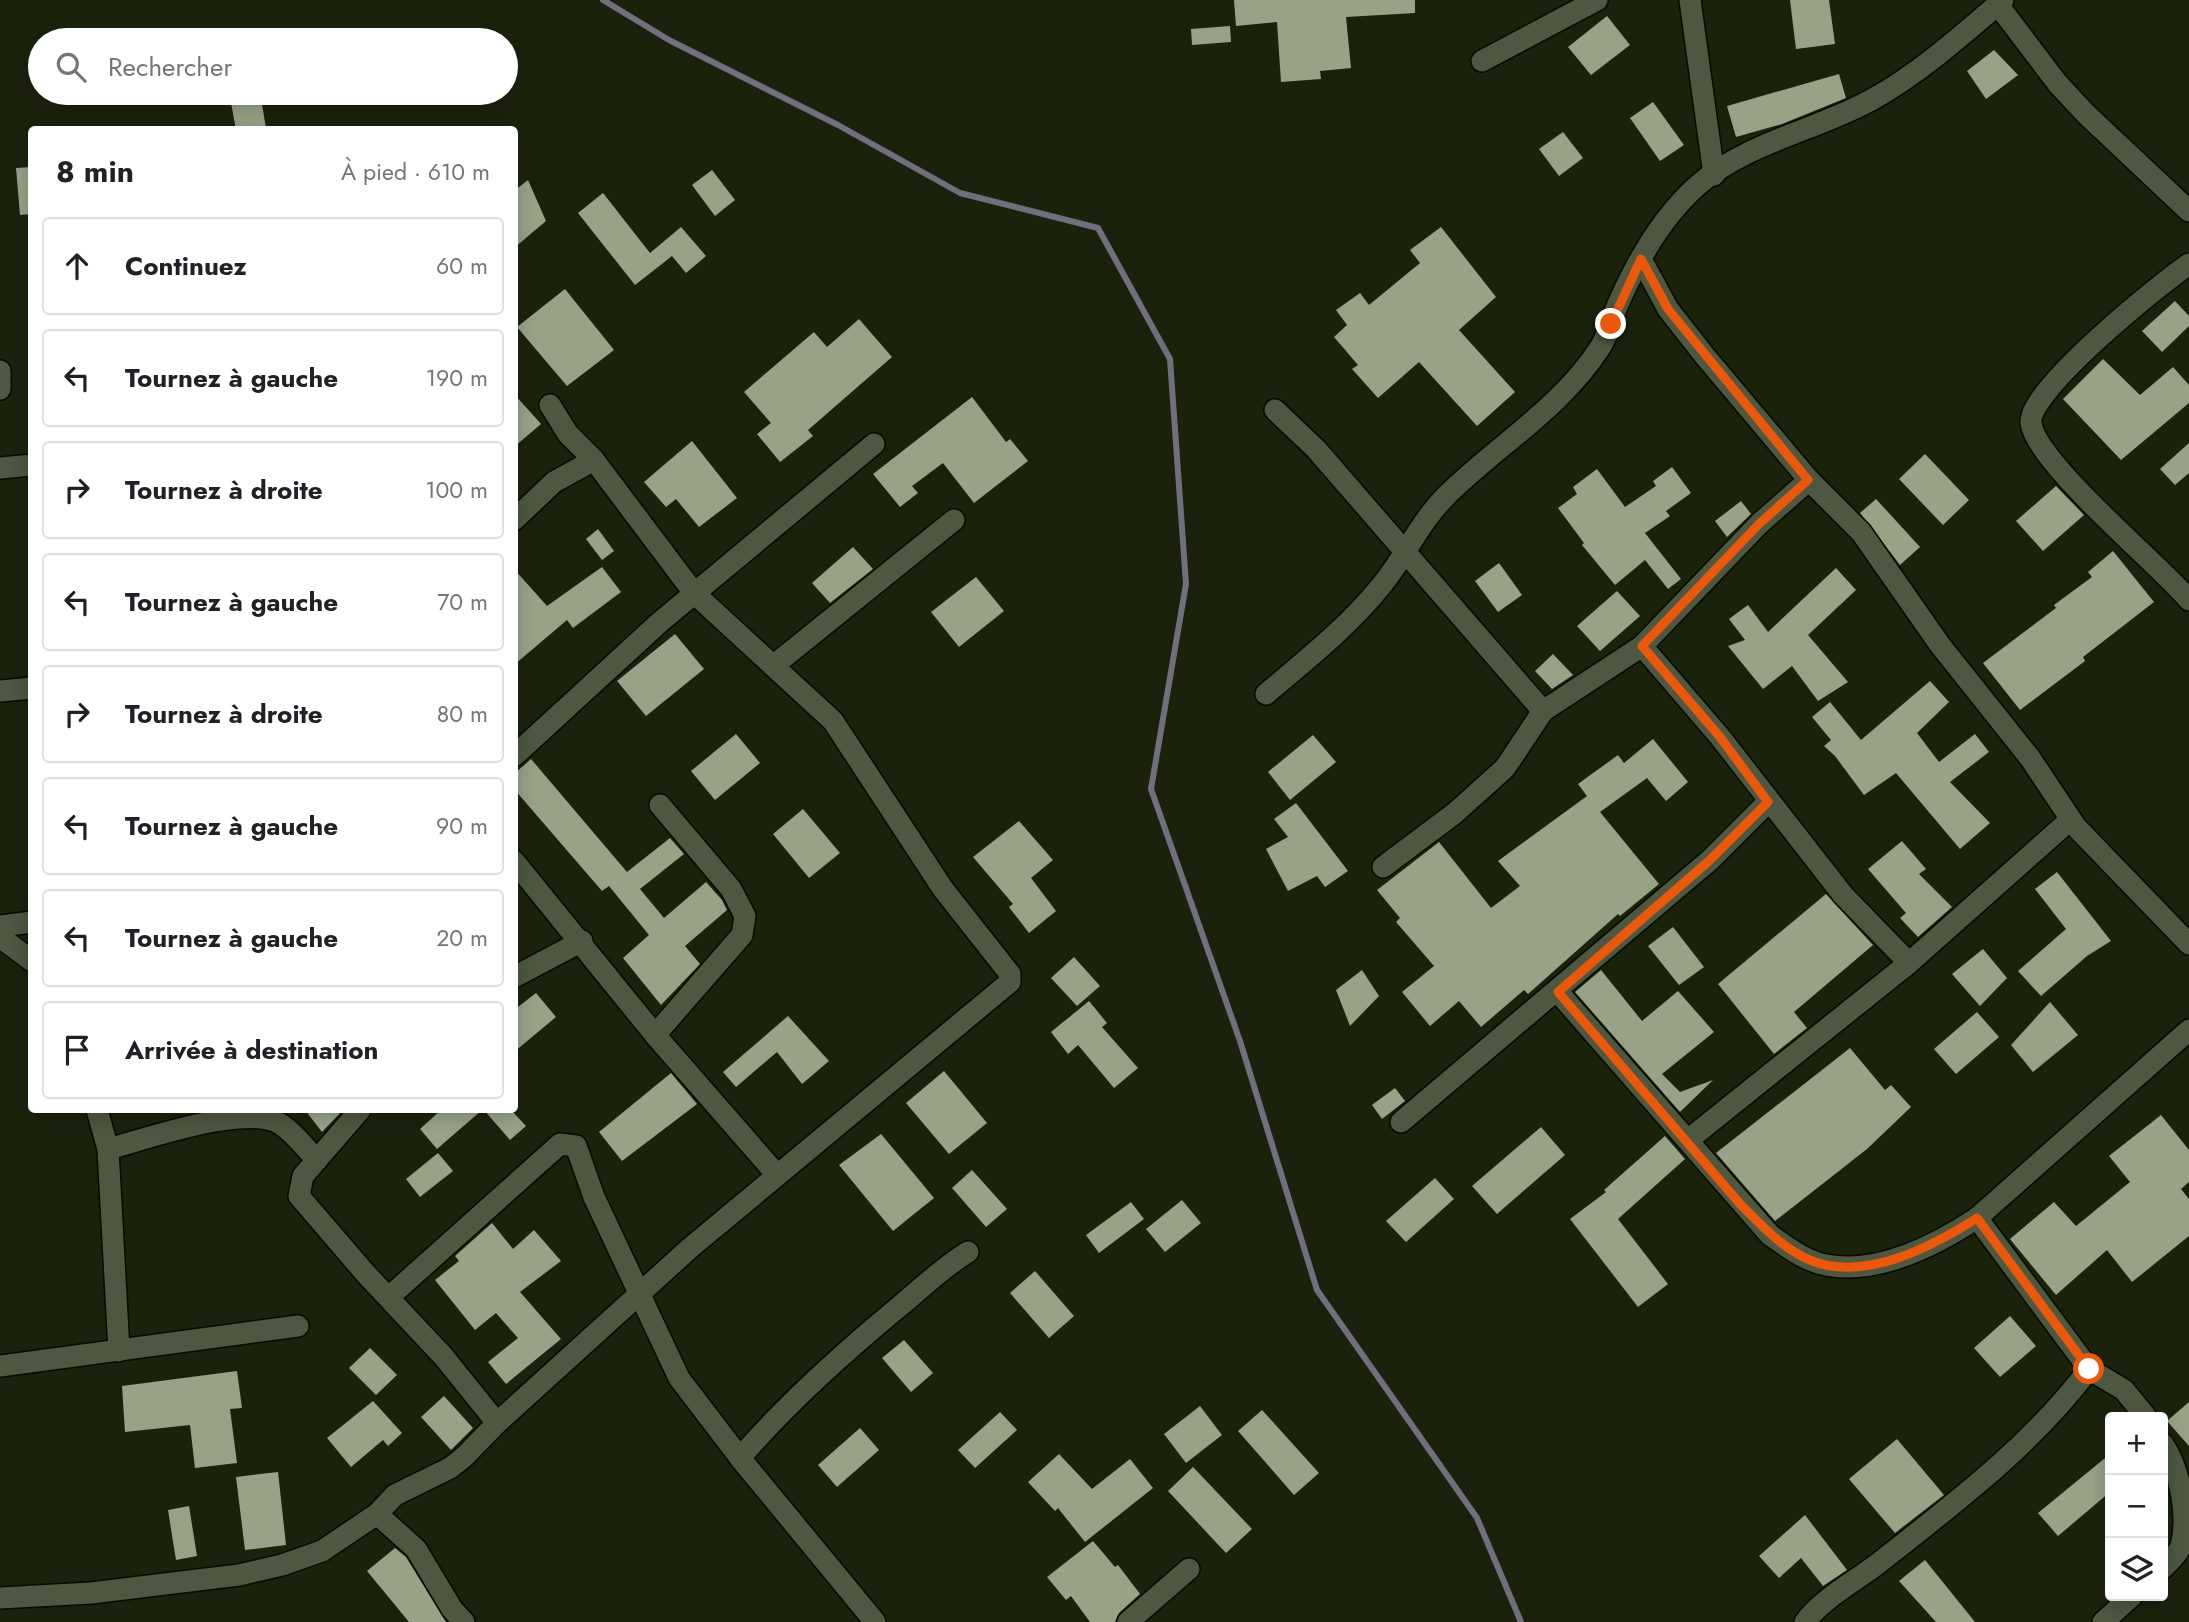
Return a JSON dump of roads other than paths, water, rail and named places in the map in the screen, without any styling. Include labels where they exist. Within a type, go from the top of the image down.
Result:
[{"type":"street","points":[[1482,61],[1597,0]]},
{"type":"street","points":[[1690,0],[1714,174]]},
{"type":"street","points":[[1266,694],[1353,617],[1382,585],[1422,523],[1445,497],[1538,417],[1601,346],[1641,259],[1699,184],[1763,146],[1815,127],[1875,99],[1946,49],[2001,2],[2076,104],[2189,211]]},
{"type":"street","points":[[1641,259],[1668,309],[1808,480],[1861,531],[1940,645],[2030,758],[2070,820],[2189,944]]},
{"type":"street","points":[[2189,264],[2146,298],[2055,380],[2037,402],[2031,423],[2037,441],[2092,505],[2189,600]]},
{"type":"street","points":[[0,371],[0,389]]},
{"type":"street","points":[[0,1598],[91,1593],[239,1575],[282,1565],[322,1551],[377,1514],[395,1495],[450,1468],[639,1294],[777,1175],[1010,982],[1010,974],[943,889],[833,721],[694,593],[594,460],[568,434],[550,405]]},
{"type":"street","points":[[1275,410],[1316,449],[1403,553],[1543,711]]},
{"type":"street","points":[[518,752],[694,593],[874,444]]},
{"type":"street","points":[[518,516],[554,482],[594,460]]},
{"type":"street","points":[[0,468],[28,465]]},
{"type":"street","points":[[1383,867],[1455,813],[1505,768],[1543,711],[1642,646],[1749,534],[1808,480]]},
{"type":"street","points":[[772,666],[954,520]]},
{"type":"street","points":[[1642,646],[1720,737],[1843,895],[1909,963]]},
{"type":"street","points":[[0,691],[28,688]]},
{"type":"street","points":[[1401,1122],[1558,992],[1710,860],[1768,802]]},
{"type":"street","points":[[654,1035],[742,935],[745,916],[731,889],[660,805]]},
{"type":"street","points":[[1688,1140],[1909,963],[2070,820]]},
{"type":"street","points":[[518,866],[582,941],[654,1035],[777,1175]]},
{"type":"street","points":[[0,926],[28,922]]},
{"type":"street","points":[[0,937],[28,958]]},
{"type":"street","points":[[518,975],[582,941]]},
{"type":"street","points":[[1558,992],[1770,1235],[1811,1260],[1828,1265],[1860,1265],[1892,1259],[1939,1242],[1977,1218],[2189,1030]]},
{"type":"street","points":[[98,1113],[108,1149],[119,1351]]},
{"type":"street","points":[[357,1113],[303,1176],[299,1196],[443,1356],[497,1423]]},
{"type":"street","points":[[108,1149],[212,1121],[248,1116],[281,1124],[317,1160]]},
{"type":"street","points":[[389,1297],[560,1144],[576,1146],[594,1197],[679,1378],[740,1458],[875,1622]]},
{"type":"street","points":[[1977,1218],[2089,1369],[2124,1391],[2142,1412]]},
{"type":"street","points":[[740,1458],[772,1421],[843,1353],[944,1267],[968,1252]]},
{"type":"street","points":[[0,1366],[119,1351],[184,1339],[298,1326]]},
{"type":"street","points":[[1805,1622],[1815,1610],[1880,1562],[2021,1447],[2061,1406],[2089,1369]]},
{"type":"street","points":[[2168,1456],[2180,1485],[2185,1511],[2185,1548],[2168,1563]]},
{"type":"street","points":[[377,1514],[416,1549],[452,1609],[464,1622]]},
{"type":"street","points":[[1128,1622],[1189,1569]]},
{"type":"street","points":[[2103,1622],[2126,1601]]},
{"type":"waterway","points":[[603,0],[669,40],[838,125],[960,193],[1098,228],[1170,359],[1186,584],[1151,789],[1240,1041],[1317,1290],[1477,1518],[1521,1622]]}]
